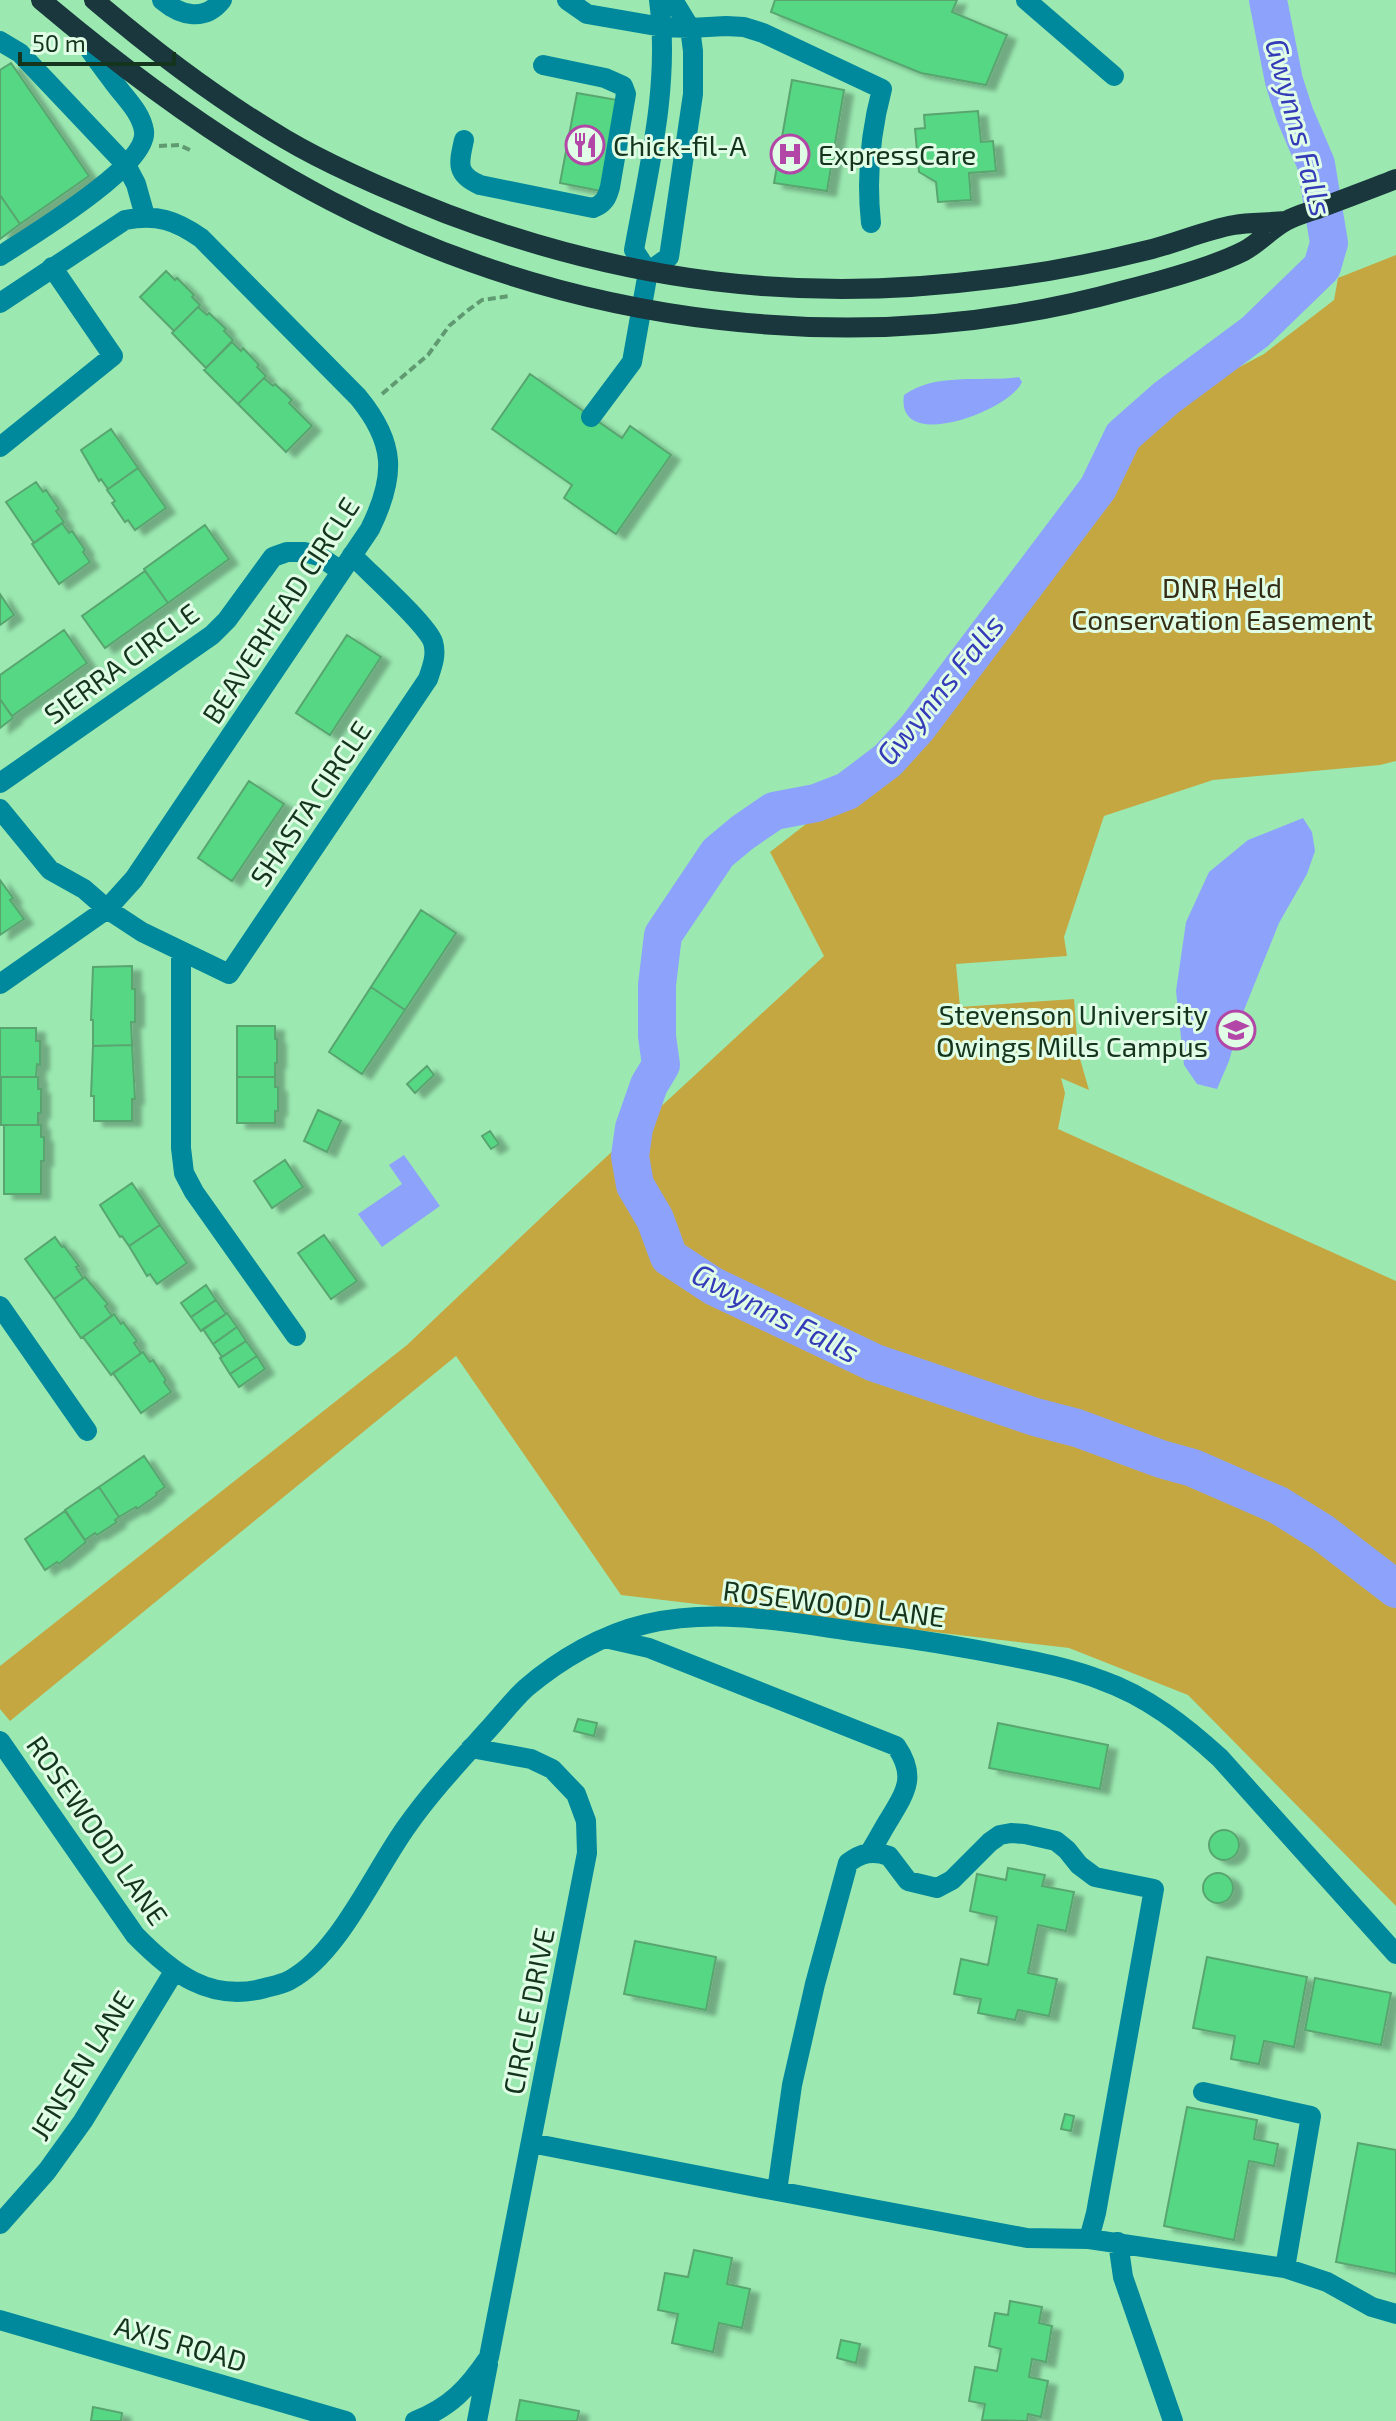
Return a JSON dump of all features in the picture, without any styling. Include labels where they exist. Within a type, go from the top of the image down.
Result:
[{"type":"main road","points":[[41,0],[200,122],[283,174],[352,212],[511,277],[698,318],[807,328],[921,326],[1001,317],[1078,302],[1198,268],[1245,251],[1285,221]]},
{"type":"main road","points":[[94,0],[180,69],[286,139],[397,195],[494,232],[603,263],[701,281],[774,288],[871,288],[988,280],[1069,268],[1165,246],[1233,225],[1285,221],[1396,179]]},
{"type":"street","points":[[162,0],[179,12],[193,15],[216,8],[222,0]]},
{"type":"street","points":[[567,0],[587,14],[662,27],[744,27],[882,89],[869,156],[871,223]]},
{"type":"street","points":[[591,417],[632,362],[648,272],[634,250],[663,78],[659,0]]},
{"type":"street","points":[[648,272],[669,257],[693,94],[690,28],[673,0]]},
{"type":"street","points":[[1026,0],[1114,76]]},
{"type":"street","points":[[0,256],[92,194],[141,148],[145,134],[140,120],[74,28]]},
{"type":"street","points":[[0,41],[20,53],[126,165],[136,184],[145,216],[125,220],[0,303]]},
{"type":"street","points":[[464,140],[459,162],[468,180],[593,208],[600,206],[610,187],[626,94],[623,86],[605,78],[543,65]]},
{"type":"street","name":"BEAVERHEAD CIRCLE","points":[[0,984],[107,909],[134,879],[370,529],[389,479],[383,433],[366,407],[201,238],[181,224],[145,216]]},
{"type":"street","points":[[0,447],[113,356],[52,267]]},
{"type":"street","name":"SIERRA CIRCLE","points":[[0,783],[212,635],[227,620],[273,557],[287,552],[304,552],[347,563]]},
{"type":"street","name":"SHASTA CIRCLE","points":[[107,909],[181,953],[229,974],[428,679],[435,651],[432,640],[422,626],[347,563]]},
{"type":"street","points":[[0,809],[50,870],[84,889],[107,909]]},
{"type":"street","points":[[181,953],[181,1148],[184,1173],[194,1192],[296,1336]]},
{"type":"street","points":[[0,1306],[87,1431]]},
{"type":"street","name":"ROSEWOOD LANE","points":[[0,1741],[135,1935],[160,1960],[198,1984],[221,1992],[243,1994],[289,1981],[306,1969],[325,1950],[361,1901],[405,1828],[444,1777],[525,1689],[561,1662],[605,1638],[644,1625],[694,1616],[742,1616],[943,1644],[1061,1667],[1103,1680],[1141,1698],[1188,1729],[1220,1758],[1396,1954]]},
{"type":"street","points":[[605,1638],[649,1648],[896,1746],[906,1760],[907,1786],[870,1852]]},
{"type":"street","name":"CIRCLE DRIVE","points":[[471,1748],[531,1759],[552,1769],[576,1794],[586,1821],[587,1853],[477,2421]]},
{"type":"street","points":[[777,2191],[792,2085],[848,1863],[870,1852],[889,1856],[908,1881],[937,1888],[952,1880],[975,1855],[1000,1835],[1025,1834],[1056,1841],[1095,1877],[1154,1889],[1089,2239]]},
{"type":"street","name":"JENSEN LANE","points":[[0,2224],[47,2171],[83,2121],[175,1970]]},
{"type":"street","points":[[1203,2092],[1311,2116],[1285,2268]]},
{"type":"street","points":[[531,2143],[1027,2238],[1118,2242],[1285,2268],[1327,2282],[1372,2307],[1396,2314]]},
{"type":"street","points":[[1118,2242],[1123,2277],[1173,2421]]},
{"type":"street","name":"AXIS ROAD","points":[[0,2320],[346,2421]]},
{"type":"street","name":"CIRCLE DRIVE","points":[[415,2421],[445,2406],[470,2385],[489,2357]]},
{"type":"path","points":[[141,148],[179,145],[190,150]]},
{"type":"path","points":[[366,407],[428,355],[449,326],[467,311],[482,300],[512,296]]},
{"type":"green space","name":"DNR Held Conservation Easement","points":[[1396,255],[1396,761],[1213,780],[1104,816],[1064,937],[1067,956],[956,964],[960,1007],[1074,999],[1078,1052],[1089,1090],[1061,1078],[1065,1093],[1058,1129],[1396,1281],[1396,1906],[1188,1695],[1069,1648],[621,1595],[456,1356],[10,1721],[0,1709],[0,1666],[407,1345],[824,956],[770,852],[864,779],[937,710],[1074,511],[1111,435],[1264,354],[1334,300],[1338,278]]},
{"type":"water","points":[[1019,377],[1022,382],[997,405],[955,422],[917,422],[906,413],[904,395],[930,383]]},
{"type":"water","points":[[1303,818],[1312,832],[1315,851],[1307,874],[1279,923],[1242,1015],[1229,1061],[1217,1089],[1197,1084],[1184,1065],[1176,991],[1186,922],[1209,872],[1248,840]]},
{"type":"water","points":[[404,1155],[440,1206],[382,1247],[358,1214],[402,1184],[389,1165]]},
{"type":"building","points":[[775,0],[957,0],[952,12],[1007,35],[986,85],[921,73],[771,12]]},
{"type":"building","points":[[11,63],[89,176],[20,224],[0,195],[0,70]]},
{"type":"building","points":[[792,80],[844,90],[827,191],[774,183]]},
{"type":"building","points":[[577,93],[617,100],[601,191],[560,183]]},
{"type":"building","points":[[978,111],[981,142],[993,141],[996,171],[969,173],[971,200],[938,202],[936,182],[919,172],[915,129],[925,128],[924,115]]},
{"type":"building","points":[[0,195],[20,224],[0,239]]},
{"type":"building","points":[[166,271],[194,295],[192,297],[200,305],[174,331],[140,297]]},
{"type":"building","points":[[198,307],[226,329],[224,331],[233,340],[206,368],[172,333]]},
{"type":"building","points":[[232,342],[241,351],[243,348],[266,376],[238,404],[204,370]]},
{"type":"building","points":[[530,374],[622,438],[630,426],[671,455],[616,534],[564,498],[572,485],[492,429]]},
{"type":"building","points":[[264,378],[292,400],[289,403],[312,426],[286,452],[238,404]]},
{"type":"building","points":[[111,429],[138,468],[108,489],[101,479],[99,481],[81,450]]},
{"type":"building","points":[[138,468],[166,508],[135,530],[128,520],[125,522],[107,490]]},
{"type":"building","points":[[36,482],[43,492],[46,490],[64,522],[34,543],[6,502]]},
{"type":"building","points":[[62,523],[69,533],[72,531],[90,562],[59,584],[32,544]]},
{"type":"building","points":[[205,525],[229,559],[168,603],[144,569]]},
{"type":"building","points":[[145,571],[168,603],[105,648],[82,616]]},
{"type":"building","points":[[0,594],[14,615],[0,625]]},
{"type":"building","points":[[64,630],[87,663],[12,716],[0,699],[0,675]]},
{"type":"building","points":[[347,635],[381,657],[330,735],[296,713]]},
{"type":"building","points":[[0,699],[13,718],[0,728]]},
{"type":"building","points":[[249,781],[284,804],[232,881],[198,858]]},
{"type":"building","points":[[0,880],[24,919],[0,935]]},
{"type":"building","points":[[421,910],[456,933],[405,1010],[371,987]]},
{"type":"building","points":[[132,966],[135,1022],[131,1022],[132,1045],[93,1046],[93,967]]},
{"type":"building","points":[[371,987],[405,1010],[362,1074],[329,1052]]},
{"type":"building","points":[[237,1026],[275,1026],[275,1077],[237,1077]]},
{"type":"building","points":[[0,1028],[36,1028],[36,1041],[40,1041],[40,1065],[37,1064],[36,1077],[0,1077]]},
{"type":"building","points":[[132,1045],[135,1099],[132,1099],[132,1121],[94,1121],[94,1096],[91,1096],[93,1046]]},
{"type":"building","points":[[427,1066],[434,1075],[415,1093],[407,1084]]},
{"type":"building","points":[[1,1077],[38,1077],[41,1113],[38,1113],[38,1125],[1,1125]]},
{"type":"building","points":[[237,1077],[275,1077],[278,1111],[275,1111],[275,1123],[237,1123]]},
{"type":"building","points":[[318,1110],[341,1121],[327,1152],[304,1141]]},
{"type":"building","points":[[4,1125],[41,1125],[44,1161],[41,1161],[41,1194],[4,1194]]},
{"type":"building","points":[[490,1131],[499,1144],[491,1149],[482,1136]]},
{"type":"building","points":[[285,1160],[303,1187],[272,1208],[254,1181]]},
{"type":"building","points":[[132,1183],[160,1225],[129,1246],[100,1205]]},
{"type":"building","points":[[160,1225],[187,1263],[157,1284],[150,1274],[147,1276],[129,1246]]},
{"type":"building","points":[[324,1235],[357,1281],[331,1299],[298,1253]]},
{"type":"building","points":[[55,1237],[79,1266],[76,1267],[83,1278],[54,1299],[25,1259]]},
{"type":"building","points":[[85,1277],[108,1304],[105,1306],[112,1316],[81,1338],[54,1299]]},
{"type":"building","points":[[206,1285],[216,1300],[191,1317],[181,1303]]},
{"type":"building","points":[[216,1300],[226,1314],[201,1331],[191,1317]]},
{"type":"building","points":[[227,1313],[237,1327],[213,1344],[203,1329]]},
{"type":"building","points":[[114,1314],[137,1341],[134,1343],[141,1353],[111,1375],[83,1337]]},
{"type":"building","points":[[237,1327],[246,1341],[222,1357],[213,1344]]},
{"type":"building","points":[[246,1341],[257,1356],[230,1374],[220,1358]]},
{"type":"building","points":[[143,1352],[150,1362],[153,1360],[171,1392],[141,1413],[113,1373]]},
{"type":"building","points":[[257,1356],[265,1369],[239,1387],[230,1374]]},
{"type":"building","points":[[144,1456],[165,1487],[137,1509],[119,1517],[99,1487]]},
{"type":"building","points":[[99,1487],[119,1517],[115,1520],[117,1522],[85,1540],[65,1510]]},
{"type":"building","points":[[65,1511],[86,1542],[59,1564],[57,1562],[45,1570],[25,1539]]},
{"type":"building","points":[[578,1719],[597,1723],[594,1736],[574,1731]]},
{"type":"building","points":[[998,1723],[1108,1745],[1100,1789],[989,1768]]},
{"type":"building","points":[[1224,1830],[1235,1834],[1239,1845],[1235,1856],[1224,1860],[1213,1856],[1209,1845],[1213,1834]]},
{"type":"building","points":[[1008,1868],[1045,1875],[1042,1886],[1074,1892],[1066,1931],[1038,1925],[1028,1973],[1057,1979],[1049,2016],[1018,2010],[1015,2020],[978,2013],[981,1999],[954,1994],[961,1959],[988,1965],[997,1917],[970,1911],[977,1874],[1006,1880]]},
{"type":"building","points":[[1218,1873],[1229,1877],[1233,1888],[1229,1899],[1218,1903],[1207,1899],[1203,1888],[1207,1877]]},
{"type":"building","points":[[635,1941],[716,1957],[706,2010],[624,1994]]},
{"type":"building","points":[[1207,1957],[1307,1977],[1294,2047],[1264,2041],[1259,2064],[1231,2059],[1235,2036],[1193,2028]]},
{"type":"building","points":[[1315,1978],[1391,1993],[1381,2045],[1305,2030]]},
{"type":"building","points":[[1187,2107],[1257,2120],[1254,2139],[1278,2144],[1274,2166],[1249,2161],[1234,2240],[1164,2226]]},
{"type":"building","points":[[1065,2114],[1074,2116],[1071,2131],[1061,2129]]},
{"type":"building","points":[[1358,2143],[1396,2150],[1396,2274],[1336,2262]]},
{"type":"building","points":[[694,2250],[732,2258],[727,2284],[750,2289],[742,2328],[719,2323],[713,2352],[672,2343],[678,2314],[658,2310],[665,2273],[688,2277]]},
{"type":"building","points":[[1010,2301],[1042,2307],[1039,2323],[1052,2326],[1046,2362],[1032,2359],[1029,2377],[1048,2381],[1041,2417],[1028,2414],[1027,2421],[982,2420],[985,2404],[969,2401],[975,2367],[997,2371],[1001,2349],[989,2346],[995,2313],[1008,2315]]},
{"type":"building","points":[[841,2340],[860,2344],[856,2363],[837,2358]]},
{"type":"building","points":[[520,2400],[579,2411],[577,2421],[516,2421]]},
{"type":"building","points":[[93,2407],[122,2413],[121,2421],[91,2421]]},
{"type":"waterway","name":"Gwynns Falls","points":[[1268,0],[1284,81],[1316,164],[1329,243],[1322,267],[1255,332],[1166,398],[1123,436],[1098,488],[917,728],[888,760],[847,791],[816,803],[774,811],[718,853],[663,935],[657,985],[657,1036],[661,1065],[649,1085],[634,1128],[630,1156],[635,1185],[655,1219],[669,1257],[713,1286],[875,1363],[1193,1468],[1278,1505],[1323,1533],[1396,1589]]},
{"type":"place","name":"Chick-fil-A","points":[[585,145]]},
{"type":"place","name":"ExpressCare","points":[[790,154]]},
{"type":"place","name":"Stevenson University Owings Mills Campus","points":[[1236,1030]]}]
